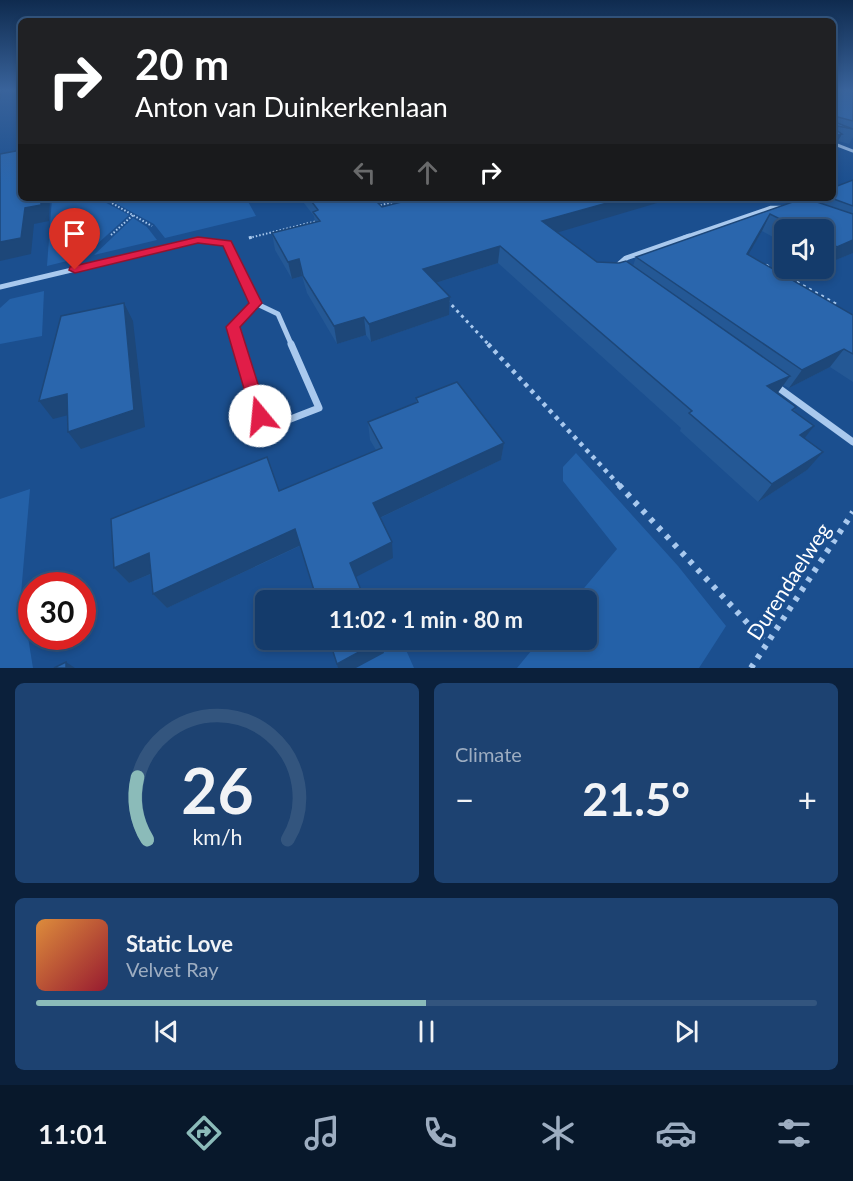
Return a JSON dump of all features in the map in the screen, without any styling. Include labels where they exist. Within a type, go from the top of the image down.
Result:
[{"type":"street","points":[[836,145],[853,151]]},
{"type":"street","points":[[622,272],[618,265],[626,258],[771,208],[791,208]]},
{"type":"street","points":[[0,287],[198,240],[228,243],[255,303],[278,315],[319,408],[288,420],[260,416],[233,327],[255,303]]},
{"type":"street","points":[[768,380],[853,442]]},
{"type":"path","points":[[108,201],[152,226],[166,248]]},
{"type":"path","points":[[373,207],[395,201]]},
{"type":"path","points":[[228,243],[318,221]]},
{"type":"path","points":[[765,264],[836,304]]},
{"type":"path","points":[[444,297],[767,644]]},
{"type":"path","name":"Durendaelweg","points":[[751,668],[853,512]]},
{"type":"shaded area","points":[[52,201],[103,201],[129,215],[83,257],[47,266]]},
{"type":"shaded area","points":[[112,201],[248,201],[256,216],[165,238],[154,224]]},
{"type":"shaded area","points":[[133,218],[147,227],[157,240],[94,255]]},
{"type":"shaded area","points":[[44,291],[42,336],[0,344],[0,308],[10,299]]},
{"type":"shaded area","points":[[576,453],[678,566],[726,626],[699,668],[517,668],[532,650],[597,650],[597,590],[582,590],[617,549],[563,481],[563,467]]},
{"type":"shaded area","points":[[30,489],[23,572],[18,572],[18,650],[30,650],[33,668],[0,668],[0,499]]},
{"type":"shaded area","points":[[385,650],[406,650],[414,668],[351,668]]},
{"type":"building","points":[[836,122],[853,129],[838,126],[836,130]]},
{"type":"building","points":[[18,151],[18,201],[41,201],[41,205],[25,208],[21,238],[0,242],[0,154]]},
{"type":"building","points":[[853,180],[853,206],[836,200],[836,186]]},
{"type":"building","points":[[311,201],[376,201],[382,207],[405,201],[614,201],[542,221],[597,262],[626,261],[790,376],[767,386],[796,407],[792,410],[814,426],[800,435],[823,452],[772,484],[689,413],[692,411],[500,246],[423,269],[450,297],[369,324],[364,317],[334,326],[303,276],[299,259],[288,262],[272,233],[320,221],[313,212],[318,210]]},
{"type":"building","points":[[795,201],[814,201],[853,214],[853,240],[837,247],[834,245],[834,219],[780,219],[770,214],[747,254],[774,270],[774,279],[790,279],[853,315],[853,354],[844,349],[802,370],[636,257]]},
{"type":"building","points":[[124,303],[134,410],[68,432],[67,394],[39,401],[61,316]]},
{"type":"building","points":[[457,382],[504,443],[373,503],[392,542],[350,563],[361,590],[314,590],[295,529],[153,594],[149,553],[114,568],[111,519],[267,457],[279,491],[382,448],[368,422],[418,402],[416,398]]},
{"type":"building","points":[[333,650],[363,650],[337,664]]},
{"type":"building","points":[[66,662],[66,668],[54,668]]},
{"type":"route","points":[[75,270],[198,240],[228,243],[255,303],[233,327],[260,416]]}]
